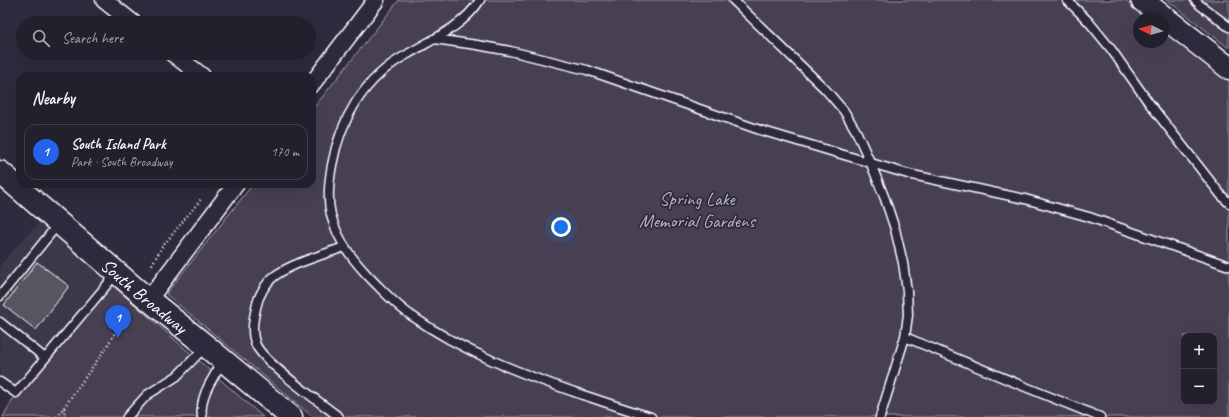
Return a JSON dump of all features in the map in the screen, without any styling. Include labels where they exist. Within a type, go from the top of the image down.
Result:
[{"type":"street","points":[[104,0],[124,16]]},
{"type":"street","points":[[316,79],[376,0]]},
{"type":"street","points":[[1142,0],[1229,68]]},
{"type":"street","points":[[181,60],[197,72]]},
{"type":"street","name":"South Broadway","points":[[0,172],[16,186]]},
{"type":"street","name":"South Broadway","points":[[19,188],[291,417]]},
{"type":"street","points":[[149,299],[233,188]]},
{"type":"lane","points":[[480,0],[463,20],[434,40],[394,63],[372,82],[356,102],[343,129],[330,175],[329,196],[331,214],[336,230],[344,247],[362,270],[411,316],[474,353],[549,384],[651,417]]},
{"type":"lane","points":[[733,0],[825,89],[844,111],[856,131],[885,199],[893,223],[903,263],[907,291],[908,315],[905,337],[880,417]]},
{"type":"lane","points":[[1067,0],[1089,22],[1111,49],[1149,103],[1221,195],[1229,203]]},
{"type":"lane","points":[[1195,0],[1229,27]]},
{"type":"lane","points":[[434,40],[477,45],[510,51],[587,70],[760,130],[871,164],[908,174],[1025,199],[1089,217],[1229,266]]},
{"type":"lane","points":[[0,296],[59,223]]},
{"type":"lane","points":[[339,417],[267,360],[256,346],[253,332],[253,319],[257,302],[265,287],[274,276],[284,270],[344,247]]},
{"type":"lane","points":[[0,382],[16,393],[118,272]]},
{"type":"lane","points":[[0,322],[45,358]]},
{"type":"lane","points":[[905,337],[1100,417]]},
{"type":"lane","points":[[127,417],[147,395],[177,376],[206,346]]},
{"type":"lane","points":[[202,417],[201,410],[208,386],[224,360]]},
{"type":"path","points":[[148,272],[162,247],[204,196]]},
{"type":"path","points":[[57,417],[104,351],[130,309]]},
{"type":"path","points":[[64,407],[65,417]]},
{"type":"shaded area","points":[[39,222],[109,282],[16,393],[0,382],[0,265]]},
{"type":"green space","name":"Spring Lake Memorial Gardens","points":[[399,0],[1125,0],[1141,12],[1133,12],[1133,48],[1169,48],[1169,34],[1229,81],[1229,417],[313,417],[166,294],[250,188],[316,188],[316,105]]},
{"type":"green space","points":[[1167,0],[1229,0],[1229,48]]},
{"type":"green space","points":[[109,282],[263,417],[3,417],[16,393]]},
{"type":"building","points":[[37,262],[69,286],[36,330],[4,305]]},
{"type":"place","name":"South Island Park","points":[[118,338]]}]
